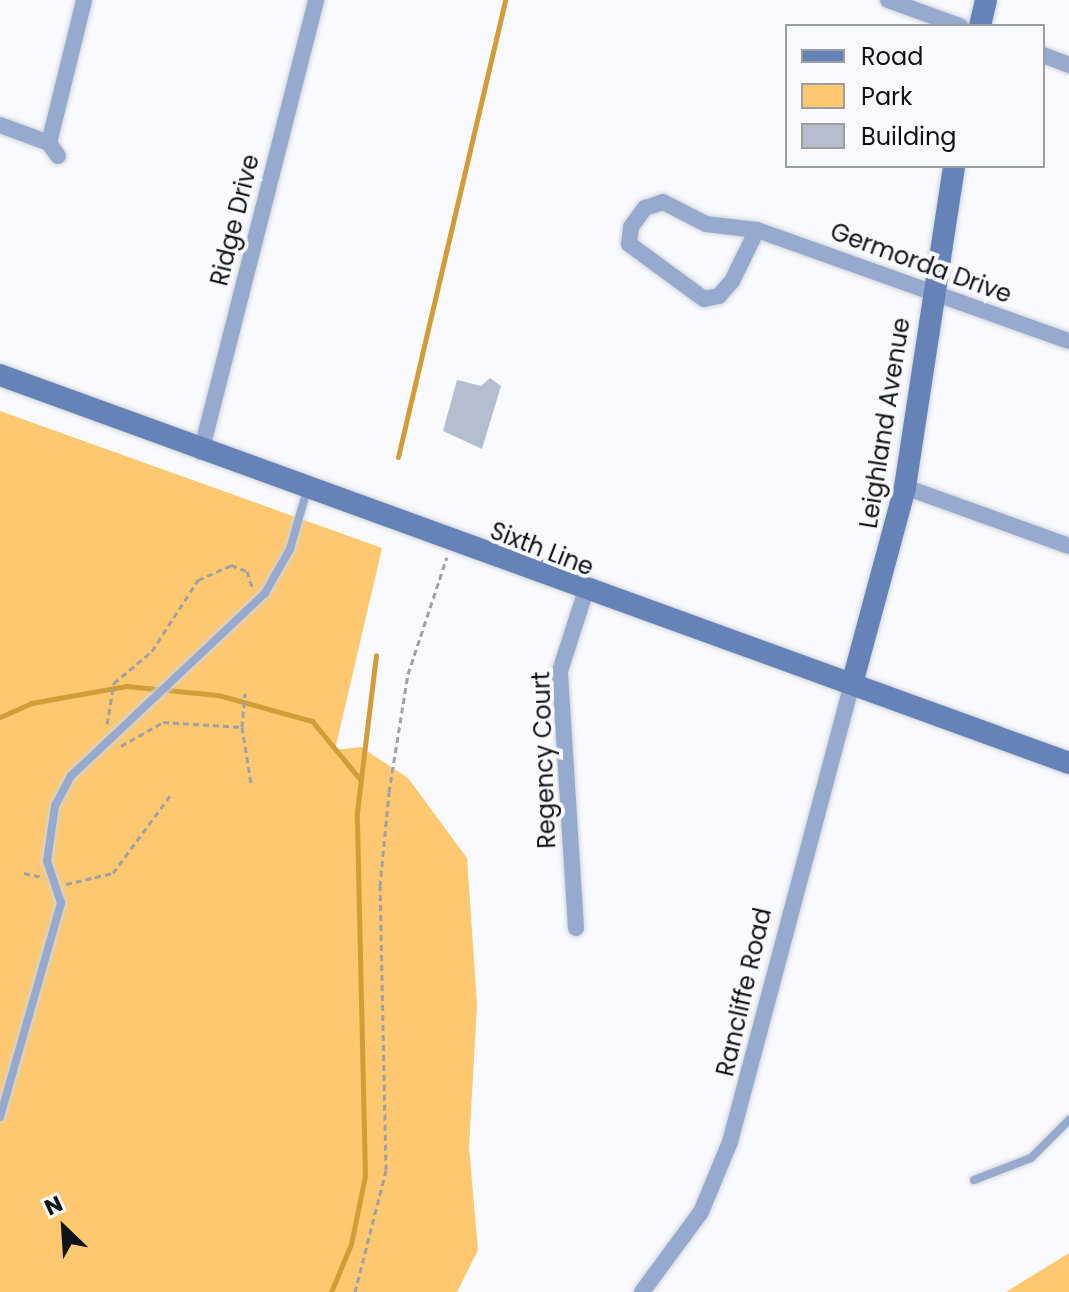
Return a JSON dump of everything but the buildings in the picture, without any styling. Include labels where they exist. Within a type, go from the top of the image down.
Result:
[{"type":"street","points":[[0,125],[54,149],[84,0]]},
{"type":"street","name":"Ridge Drive","points":[[201,452],[316,0]]},
{"type":"street","points":[[888,0],[954,24]]},
{"type":"street","points":[[980,24],[986,0]]},
{"type":"street","points":[[1045,56],[1069,65]]},
{"type":"street","name":"Leighland Avenue","points":[[852,684],[905,487],[932,294],[954,168]]},
{"type":"street","name":"Germorda Drive","points":[[757,230],[732,281],[719,296],[704,299],[629,244],[638,217],[663,202],[706,224],[757,230],[1069,341]]},
{"type":"street","name":"Sixth Line","points":[[0,375],[201,452],[308,487],[585,593],[852,684],[1069,763]]},
{"type":"street","points":[[905,487],[1069,546]]},
{"type":"street","name":"Regency Court","points":[[576,928],[560,671],[585,593]]},
{"type":"street","name":"Rancliffe Road","points":[[642,1292],[701,1212],[730,1142],[852,684]]},
{"type":"lane","points":[[0,1117],[52,952],[61,903],[47,861],[55,806],[71,776],[177,681],[256,602],[290,549],[308,487]]},
{"type":"lane","points":[[974,1180],[1031,1158],[1069,1120]]},
{"type":"path","points":[[355,1292],[386,1170],[380,886],[389,792],[408,674],[452,542]]},
{"type":"path","points":[[96,754],[112,712],[114,683],[152,651],[215,567],[247,571],[256,602]]},
{"type":"path","points":[[245,693],[242,727],[251,783]]},
{"type":"path","points":[[96,754],[163,722],[242,727]]},
{"type":"path","points":[[24,873],[56,886],[113,873],[172,793]]},
{"type":"green space","points":[[0,411],[382,548],[335,750],[361,747],[408,778],[467,858],[477,1005],[469,1147],[478,1250],[457,1292],[0,1292]]},
{"type":"green space","points":[[1069,1253],[1069,1292],[1006,1292]]},
{"type":"waterway","points":[[398,457],[505,0]]},
{"type":"waterway","points":[[331,1292],[351,1244],[365,1176],[357,812],[376,655]]},
{"type":"waterway","points":[[0,717],[31,703],[126,686],[218,695],[312,721],[359,778]]}]
